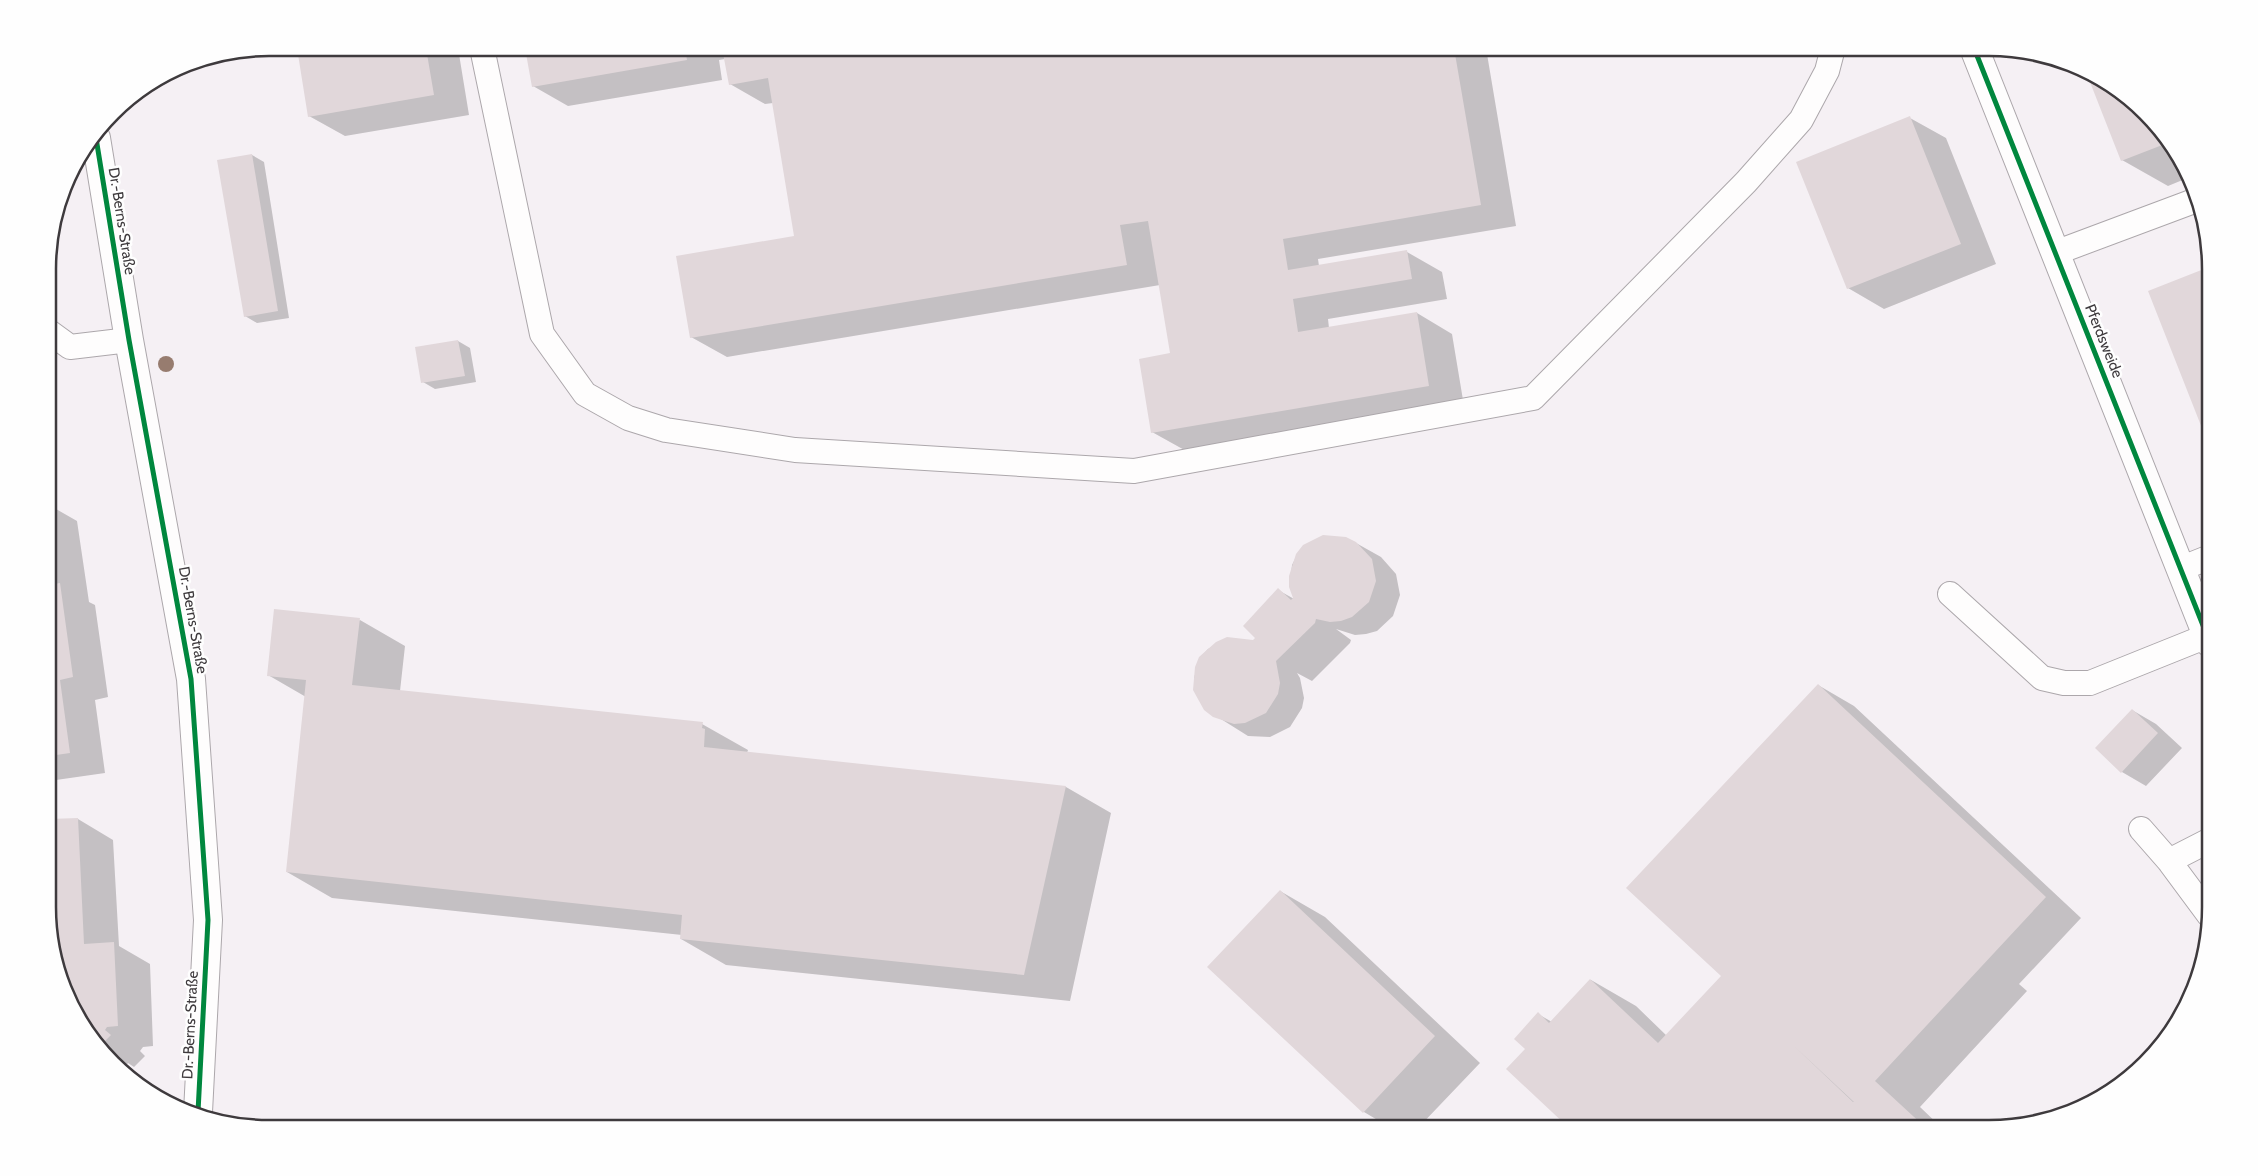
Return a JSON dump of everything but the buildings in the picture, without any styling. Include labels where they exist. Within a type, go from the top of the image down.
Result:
[{"type":"street","name":"Pferdsweide","points":[[1977,56],[2180,569],[2202,603]]},
{"type":"street","name":"Dr.-Berns-Straße","points":[[97,144],[129,340],[191,679],[208,920],[198,1107]]},
{"type":"lane","points":[[484,56],[542,334],[585,394],[628,418],[666,430],[795,450],[1134,471],[1534,398],[1746,182],[1801,120],[1827,71],[1831,56]]},
{"type":"lane","points":[[2055,253],[2191,202]]},
{"type":"lane","points":[[56,337],[70,347],[129,340]]},
{"type":"lane","points":[[2180,569],[2202,560]]},
{"type":"lane","points":[[1950,594],[2042,678],[2064,683],[2090,684],[2202,642]]},
{"type":"lane","points":[[2141,829],[2169,861],[2202,906]]},
{"type":"lane","points":[[2169,861],[2202,844]]},
{"type":"cycle path","points":[[1977,56],[2202,623]]},
{"type":"cycle path","points":[[97,144],[129,340],[191,679],[208,920],[198,1107]]}]
